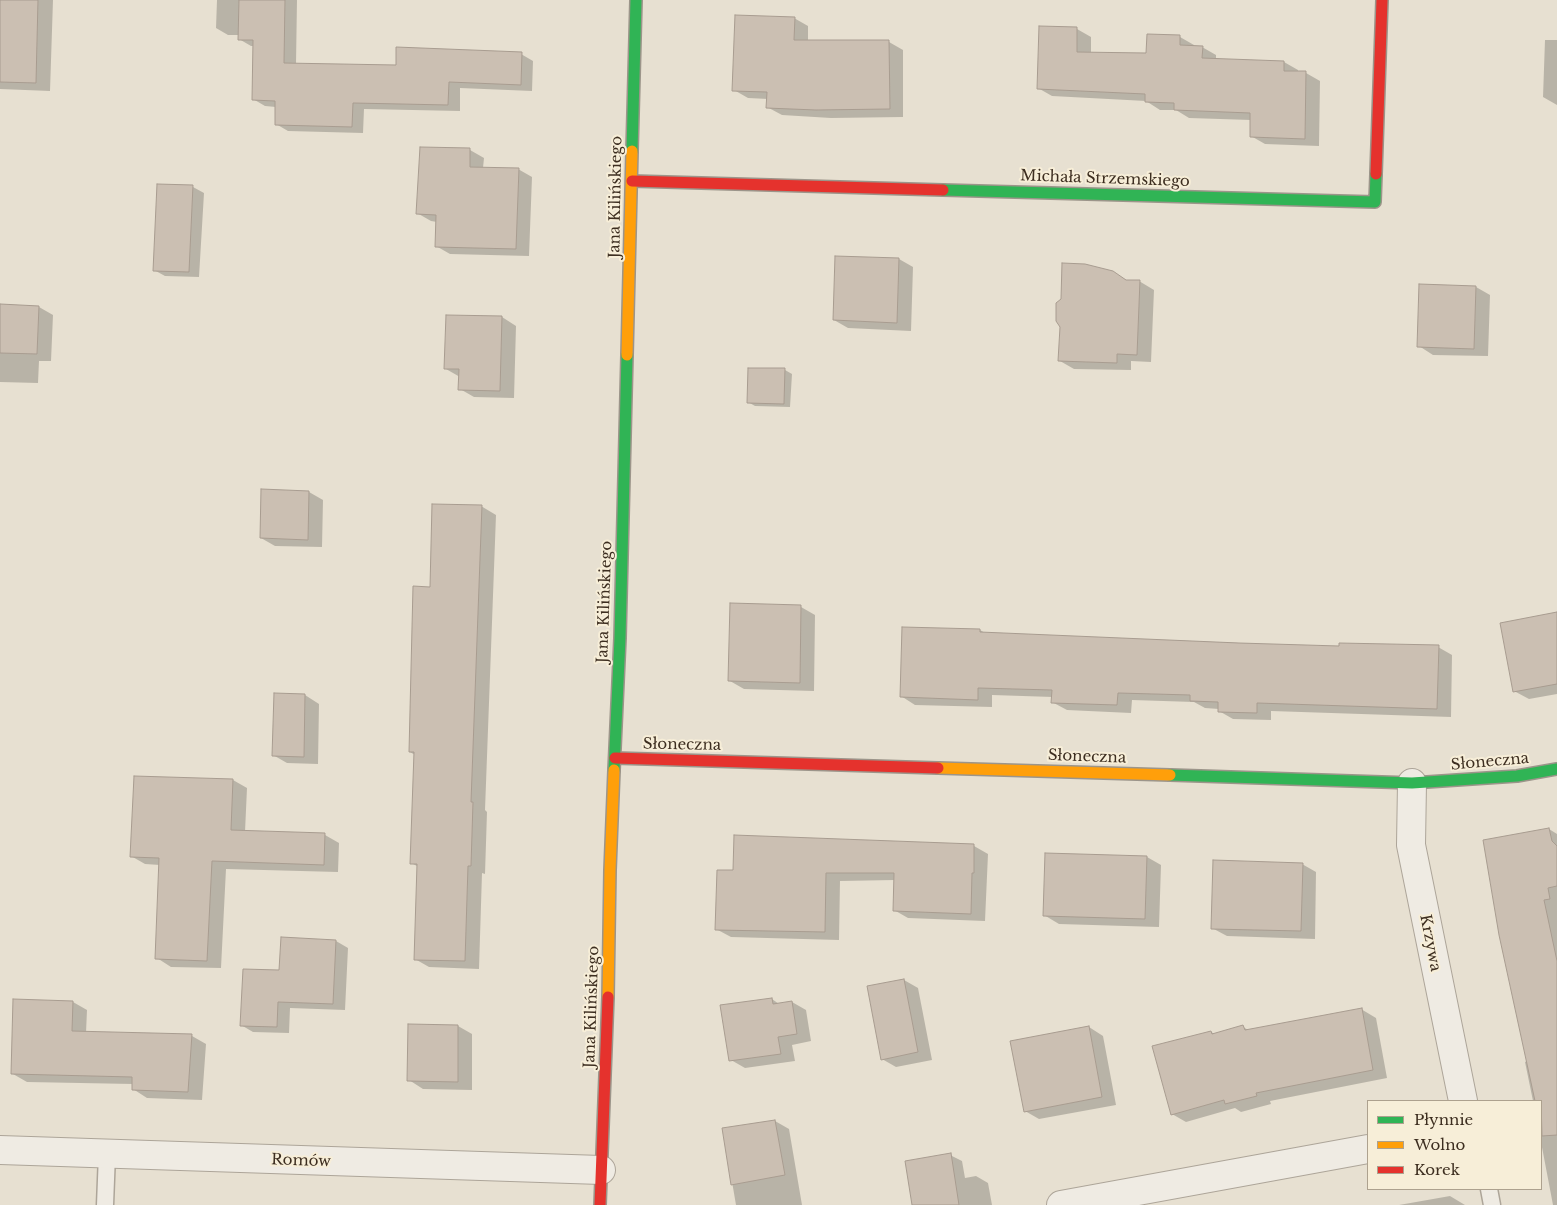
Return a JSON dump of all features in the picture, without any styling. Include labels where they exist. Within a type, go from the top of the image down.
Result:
[{"type":"street","name":"Jana Kilińskiego","points":[[600,1205],[608,1004],[610,870],[615,758],[636,0]]},
{"type":"street","name":"Michała Strzemskiego","points":[[632,181],[1375,202],[1382,0]]},
{"type":"street","name":"Słoneczna","points":[[615,758],[1412,783],[1517,776],[1557,769]]},
{"type":"street","name":"Krzywa","points":[[1412,783],[1411,845],[1462,1100]]},
{"type":"street","points":[[1061,1205],[1367,1149]]},
{"type":"street","name":"Romów","points":[[0,1150],[601,1170]]},
{"type":"lane","points":[[105,1205],[107,1154]]},
{"type":"lane","points":[[1489,1190],[1492,1205]]},
{"type":"building","points":[[0,0],[38,0],[36,83],[0,82]]},
{"type":"building","points":[[239,0],[285,0],[284,63],[396,65],[396,47],[522,52],[521,85],[449,82],[448,105],[353,103],[352,127],[275,125],[275,101],[252,100],[253,40],[238,40]]},
{"type":"building","points":[[735,15],[795,17],[794,40],[889,40],[890,109],[816,110],[766,108],[767,92],[732,91]]},
{"type":"building","points":[[1039,26],[1077,27],[1077,52],[1146,53],[1147,34],[1180,35],[1180,45],[1203,46],[1202,58],[1284,61],[1284,71],[1306,71],[1305,139],[1250,137],[1250,113],[1174,110],[1174,103],[1145,102],[1145,94],[1037,89]]},
{"type":"building","points":[[420,147],[470,148],[470,167],[519,168],[516,249],[435,247],[436,215],[416,214]]},
{"type":"building","points":[[157,184],[193,185],[189,272],[153,271]]},
{"type":"building","points":[[835,256],[899,258],[897,323],[833,320]]},
{"type":"building","points":[[1062,263],[1085,264],[1113,271],[1126,280],[1140,280],[1137,355],[1117,354],[1117,363],[1058,361],[1060,327],[1056,321],[1056,303],[1061,299]]},
{"type":"building","points":[[1419,284],[1476,286],[1474,349],[1417,347]]},
{"type":"building","points":[[0,304],[39,306],[37,354],[0,353]]},
{"type":"building","points":[[446,315],[502,316],[500,391],[458,390],[459,369],[444,369]]},
{"type":"building","points":[[748,368],[785,368],[784,404],[747,403]]},
{"type":"building","points":[[261,489],[309,491],[308,540],[260,538]]},
{"type":"building","points":[[432,504],[482,505],[471,802],[473,802],[471,866],[468,866],[465,961],[414,960],[417,864],[410,864],[414,752],[409,752],[413,586],[430,587]]},
{"type":"building","points":[[730,603],[801,605],[800,683],[728,681]]},
{"type":"building","points":[[1557,612],[1557,684],[1513,692],[1500,623]]},
{"type":"building","points":[[902,627],[980,629],[980,632],[1239,643],[1339,646],[1339,643],[1439,645],[1437,709],[1257,703],[1257,713],[1218,712],[1218,702],[1190,701],[1190,695],[1118,693],[1117,705],[1051,703],[1052,690],[978,688],[978,700],[900,697]]},
{"type":"building","points":[[274,693],[305,694],[304,757],[272,756]]},
{"type":"building","points":[[134,776],[233,779],[231,830],[325,833],[324,865],[212,861],[207,961],[155,959],[159,858],[130,857]]},
{"type":"building","points":[[1549,828],[1552,841],[1557,846],[1557,886],[1548,888],[1550,899],[1544,900],[1557,961],[1557,1135],[1542,1136],[1542,1100],[1535,1100],[1499,935],[1483,840]]},
{"type":"building","points":[[734,835],[974,844],[971,914],[893,911],[894,873],[826,873],[825,932],[715,930],[717,870],[733,870]]},
{"type":"building","points":[[1045,853],[1147,856],[1145,919],[1043,916]]},
{"type":"building","points":[[1213,860],[1303,863],[1301,931],[1211,929]]},
{"type":"building","points":[[281,937],[336,940],[333,1004],[278,1002],[277,1027],[240,1026],[243,969],[279,970]]},
{"type":"building","points":[[904,979],[918,1052],[881,1060],[867,986]]},
{"type":"building","points":[[772,998],[773,1004],[792,1001],[797,1034],[778,1037],[781,1054],[729,1061],[720,1005]]},
{"type":"building","points":[[13,999],[73,1001],[72,1031],[192,1034],[188,1092],[132,1090],[132,1077],[11,1074]]},
{"type":"building","points":[[1362,1008],[1373,1070],[1256,1093],[1257,1096],[1225,1104],[1224,1100],[1171,1115],[1152,1046],[1211,1031],[1212,1034],[1243,1025],[1245,1030]]},
{"type":"building","points":[[408,1024],[458,1025],[458,1082],[407,1081]]},
{"type":"building","points":[[1089,1026],[1102,1097],[1024,1112],[1010,1041]]},
{"type":"building","points":[[775,1120],[785,1175],[731,1185],[722,1128]]},
{"type":"building","points":[[951,1153],[959,1205],[912,1205],[905,1161]]},
{"type":"traffic: fast","points":[[632,151],[636,0]]},
{"type":"traffic: fast","points":[[943,190],[1375,202],[1376,174]]},
{"type":"traffic: fast","points":[[614,770],[620,638],[627,355]]},
{"type":"traffic: fast","points":[[1170,775],[1412,783],[1517,776],[1557,769]]},
{"type":"traffic: slow","points":[[627,355],[632,151]]},
{"type":"traffic: slow","points":[[938,768],[1170,775]]},
{"type":"traffic: slow","points":[[608,997],[614,770]]},
{"type":"traffic: jam","points":[[1376,174],[1382,0]]},
{"type":"traffic: jam","points":[[632,181],[943,190]]},
{"type":"traffic: jam","points":[[615,758],[938,768]]},
{"type":"traffic: jam","points":[[600,1205],[608,997]]}]
